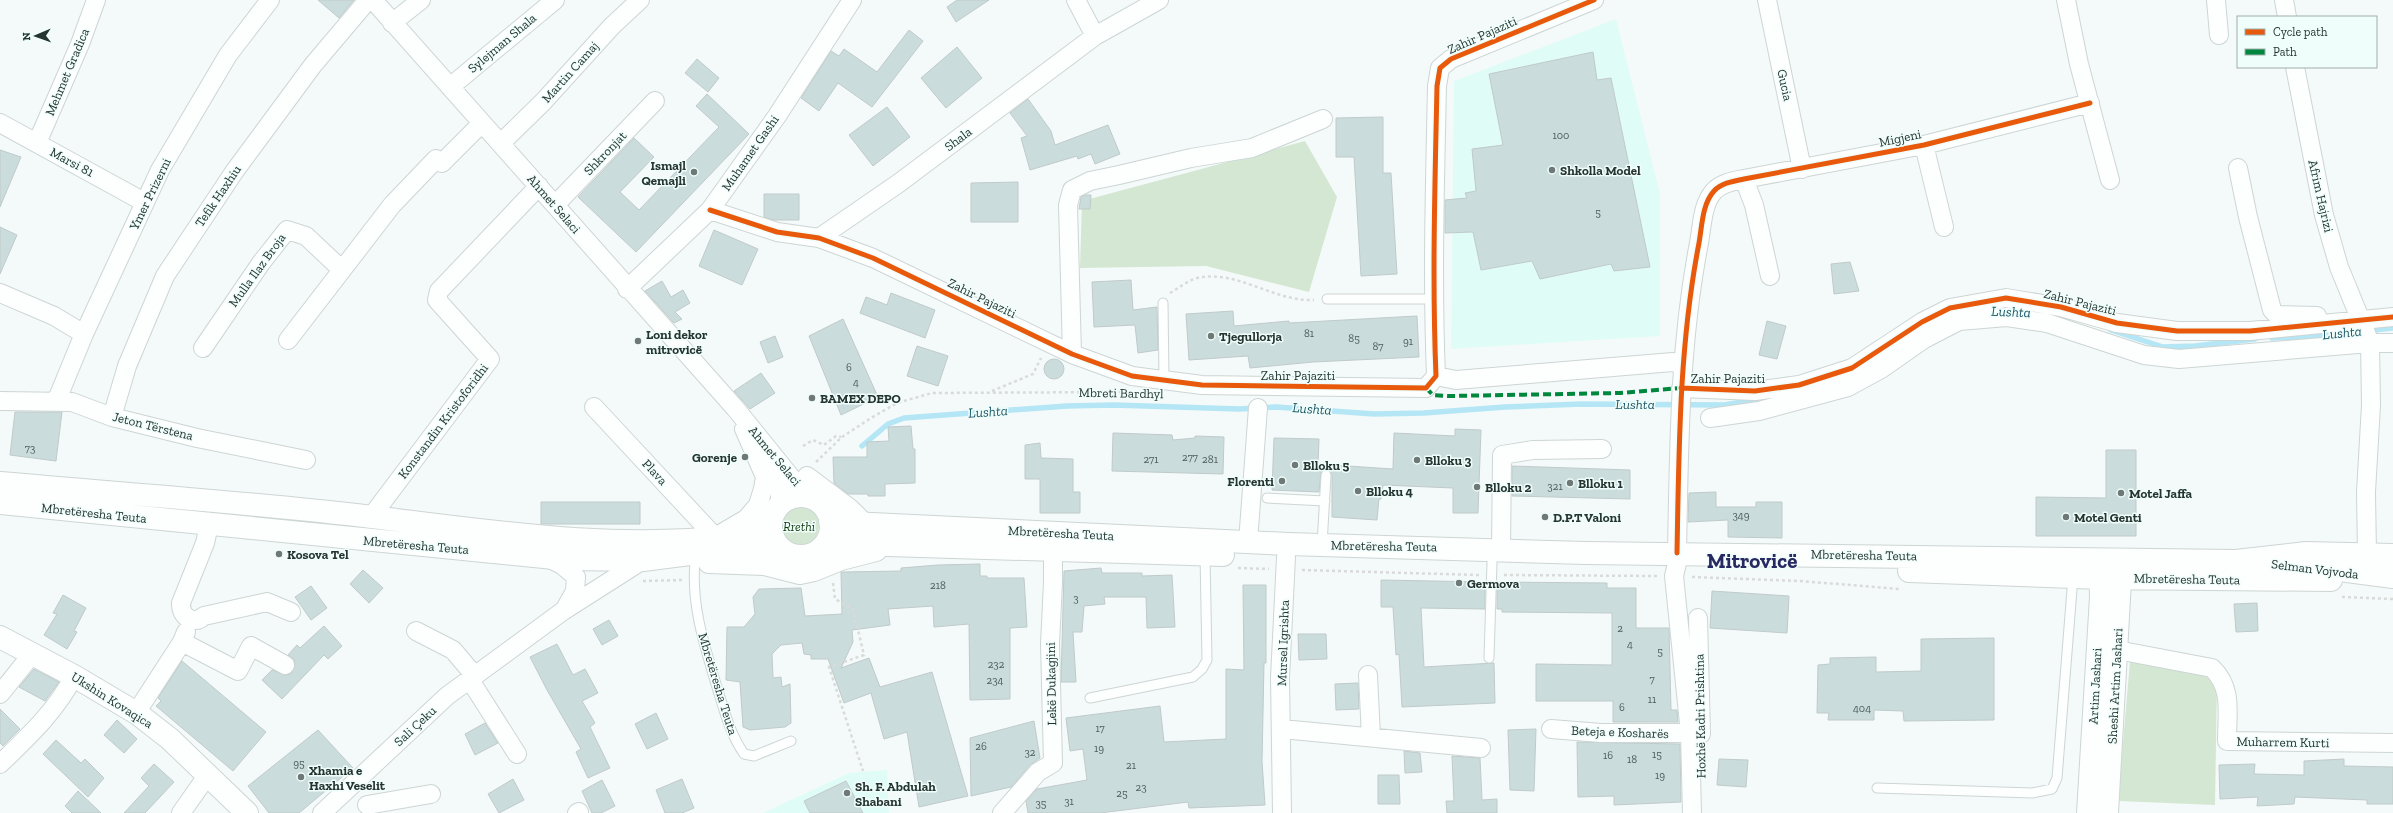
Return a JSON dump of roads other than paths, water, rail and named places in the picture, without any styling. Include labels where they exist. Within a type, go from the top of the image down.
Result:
[{"type":"main road","name":"Mbretëresha Teuta","points":[[0,483],[371,516],[584,540],[637,541],[735,536],[753,529],[777,508]]},
{"type":"main road","points":[[795,497],[810,498],[817,501],[828,514],[828,531],[821,548],[804,556],[785,552],[773,539],[771,522],[777,508],[795,497]]},
{"type":"main road","name":"Mbretëresha Teuta","points":[[0,503],[548,558],[643,560],[752,546],[785,552]]},
{"type":"main road","name":"Mbretëresha Teuta","points":[[828,531],[865,523],[1053,542],[1205,555],[1286,557],[1585,553],[1676,564],[2073,577],[2111,568],[2236,561]]},
{"type":"main road","name":"Mbretëresha Teuta","points":[[828,531],[888,545],[1053,542],[1248,542],[1497,555]]},
{"type":"main road","points":[[643,560],[764,564],[800,573],[814,570],[841,559],[863,554],[888,545]]},
{"type":"main road","points":[[2236,561],[2306,553],[2393,555]]},
{"type":"main road","name":"Selman Vojvoda","points":[[2236,561],[2309,566],[2386,577]]},
{"type":"main road","name":"Mbretëresha Teuta","points":[[1676,564],[2111,568],[2315,582],[2386,577]]},
{"type":"main road","name":"Sheshi Artim Jashari","points":[[2107,813],[2117,650],[2111,568]]},
{"type":"main road","name":"Artim Jashari","points":[[2088,813],[2111,568]]},
{"type":"main road","name":"Ukshin Kovaqica","points":[[0,637],[33,653],[136,713],[170,739],[247,813]]},
{"type":"street","name":"Mehmet Gradica","points":[[37,143],[96,0]]},
{"type":"street","name":"Ymer Prizerni","points":[[56,402],[84,334],[144,202],[164,163],[228,55],[270,0]]},
{"type":"street","name":"Tefik Haxhiu","points":[[112,417],[127,366],[164,276],[234,172],[313,65],[368,0]]},
{"type":"street","name":"Ahmet Selaci","points":[[373,0],[735,408],[794,481],[817,501]]},
{"type":"street","points":[[392,23],[421,0]]},
{"type":"street","name":"Sylejman Shala","points":[[450,87],[555,0]]},
{"type":"street","name":"Martin Camaj","points":[[501,143],[543,102],[612,26],[640,0]]},
{"type":"street","name":"Muhamet Gashi","points":[[628,289],[710,210],[777,116],[852,0]]},
{"type":"street","points":[[1076,0],[1095,36]]},
{"type":"street","name":"Shala","points":[[819,238],[899,183],[1095,36],[1159,0]]},
{"type":"street","name":"Zahir Pajaziti","points":[[710,210],[777,232],[819,238],[873,258],[1072,354],[1132,376],[1202,385],[1426,388],[1436,376],[1433,298],[1437,86],[1440,68],[1451,59],[1594,0]]},
{"type":"street","name":"Gucia","points":[[1767,0],[1802,169]]},
{"type":"street","points":[[2066,0],[2110,180]]},
{"type":"street","points":[[2216,0],[2220,35]]},
{"type":"street","points":[[2284,0],[2287,16]]},
{"type":"street","name":"Afrim Hajrizi","points":[[2295,68],[2324,215],[2339,267],[2370,343],[2371,405],[2366,492],[2367,554]]},
{"type":"street","name":"Shkronjat","points":[[556,205],[655,101]]},
{"type":"street","name":"Migjeni","points":[[1683,366],[1690,290],[1706,206],[1714,192],[1725,184],[1744,179],[1924,145],[2090,103]]},
{"type":"street","points":[[1072,354],[1068,204],[1072,190],[1090,182],[1126,173],[1192,158],[1252,148],[1323,119]]},
{"type":"street","name":"Marsi 81","points":[[0,123],[144,202]]},
{"type":"street","points":[[288,340],[341,269],[392,205],[436,159],[442,163],[482,123]]},
{"type":"street","name":"Migjeni","points":[[1924,145],[1944,227]]},
{"type":"street","points":[[2238,168],[2248,217],[2272,310],[2277,315],[2318,316],[2323,318],[2327,325],[2393,317]]},
{"type":"street","points":[[1744,179],[1754,205],[1770,276]]},
{"type":"street","name":"Konstandin Kristoforidhi","points":[[371,516],[490,359],[437,300],[440,291],[539,186]]},
{"type":"street","name":"Mulla Ilaz Broja","points":[[203,348],[261,263],[287,230],[306,236],[341,269]]},
{"type":"street","points":[[0,293],[54,316],[84,334]]},
{"type":"street","name":"Zahir Pajaziti","points":[[1681,393],[1755,392],[1799,384],[1852,368],[1922,322],[1950,308],[2006,298],[2061,307],[2117,323],[2177,331],[2250,331],[2327,325]]},
{"type":"street","points":[[1710,418],[1759,410],[1848,387],[1881,369],[1924,339],[1959,321],[2007,317],[2047,323],[2144,355],[2179,359],[2370,343],[2393,343]]},
{"type":"street","points":[[2177,331],[2179,359]]},
{"type":"street","points":[[1436,376],[1456,380],[1673,362],[1683,366],[1676,564],[1690,733],[1692,813]]},
{"type":"street","name":"Jeton Tërstena","points":[[0,401],[72,402],[112,417],[197,438],[306,460]]},
{"type":"street","name":"Plava","points":[[594,407],[715,537]]},
{"type":"street","name":"Ahmet Selaci","points":[[735,408],[778,480],[777,508]]},
{"type":"street","points":[[735,408],[785,453],[804,474],[835,499],[851,509],[865,523]]},
{"type":"street","name":"Mbretëresha Teuta","points":[[715,537],[746,518],[758,505],[765,477],[735,408]]},
{"type":"street","points":[[1248,542],[1258,408]]},
{"type":"street","points":[[1497,555],[1502,455],[1533,450],[1602,449]]},
{"type":"street","points":[[209,525],[205,543],[181,603],[182,613],[191,620],[198,620],[204,616],[267,602],[291,612]]},
{"type":"street","name":"Lekë Dukagjini","points":[[1002,813],[1038,772],[1053,763],[1050,644],[1053,542]]},
{"type":"street","name":"Mursel Igrishta","points":[[1282,813],[1282,729],[1280,678],[1286,557]]},
{"type":"street","name":"Sali Çeku","points":[[548,558],[562,565],[576,577],[575,591],[563,611]]},
{"type":"street","name":"Sali Çeku","points":[[322,813],[448,696],[563,611],[643,560]]},
{"type":"street","name":"Hoxhë Kadri Prishtina","points":[[1698,618],[1702,813]]},
{"type":"street","points":[[136,713],[182,642],[191,620]]},
{"type":"street","points":[[416,631],[453,650],[472,678],[517,754]]},
{"type":"street","points":[[182,642],[238,671],[251,646],[285,664]]},
{"type":"street","name":"Muharrem Kurti","points":[[2117,650],[2212,668],[2220,676],[2226,687],[2227,741],[2393,743]]},
{"type":"street","points":[[0,694],[33,653]]},
{"type":"street","points":[[1368,675],[1371,738]]},
{"type":"street","points":[[0,764],[43,722],[66,692],[74,676]]},
{"type":"street","points":[[1282,729],[1481,748]]},
{"type":"street","name":"Beteja e Kosharës","points":[[1551,729],[1601,733],[1690,733]]},
{"type":"street","points":[[181,813],[207,776]]},
{"type":"street","points":[[345,792],[367,809],[432,794]]},
{"type":"lane","points":[[1327,299],[1433,298]]},
{"type":"lane","points":[[1163,303],[1164,380]]},
{"type":"lane","points":[[1322,545],[1326,475]]},
{"type":"lane","points":[[1267,498],[1324,501]]},
{"type":"lane","points":[[1090,698],[1193,677],[1202,669],[1207,660],[1205,555]]},
{"type":"lane","points":[[1489,658],[1497,555]]},
{"type":"lane","name":"Mbretëresha Teuta","points":[[695,562],[694,580],[701,635],[732,736],[744,754],[754,756],[791,741]]},
{"type":"lane","points":[[1877,788],[2032,793],[2052,789],[2057,778],[2073,577]]},
{"type":"waterway","name":"Lushta","points":[[2045,314],[2068,318]]},
{"type":"waterway","name":"Lushta","points":[[2272,338],[2318,336],[2393,328]]},
{"type":"waterway","name":"Lushta","points":[[2111,330],[2163,347],[2195,346],[2255,339]]},
{"type":"waterway","name":"Lushta","points":[[862,446],[888,424],[904,418],[1067,406],[1114,405],[1239,409],[1276,407],[1374,414],[1424,413],[1505,407],[1581,404],[1724,405],[1768,398]]},
{"type":"place","name":"Shkolla Model","points":[[1552,170]]},
{"type":"place","name":"Ismajl Qemajli","points":[[694,172]]},
{"type":"place","name":"Tjegullorja","points":[[1211,336]]},
{"type":"place","name":"Loni dekor mitrovicë","points":[[638,341]]},
{"type":"place","name":"BAMEX DEPO","points":[[812,398]]},
{"type":"place","name":"Gorenje","points":[[745,457]]},
{"type":"place","name":"Blloku 3","points":[[1417,460]]},
{"type":"place","name":"Blloku 5","points":[[1295,465]]},
{"type":"place","name":"Florenti","points":[[1282,481]]},
{"type":"place","name":"Blloku 1","points":[[1570,483]]},
{"type":"place","name":"Blloku 2","points":[[1477,487]]},
{"type":"place","name":"Blloku 4","points":[[1358,491]]},
{"type":"place","name":"Motel Jaffa","points":[[2121,493]]},
{"type":"place","name":"D.P.T Valoni","points":[[1545,517]]},
{"type":"place","name":"Motel Genti","points":[[2066,517]]},
{"type":"place","name":"Kosova Tel","points":[[279,554]]},
{"type":"place","name":"Germova","points":[[1459,583]]},
{"type":"place","name":"Xhamia e Haxhi Veselit","points":[[301,777]]},
{"type":"place","name":"Sh. F. Abdulah Shabani","points":[[847,793]]},
{"type":"district","name":"Mitrovicë","points":[[1752,560]]},
{"type":"park label","name":"Rrethi","points":[[799,526]]}]
